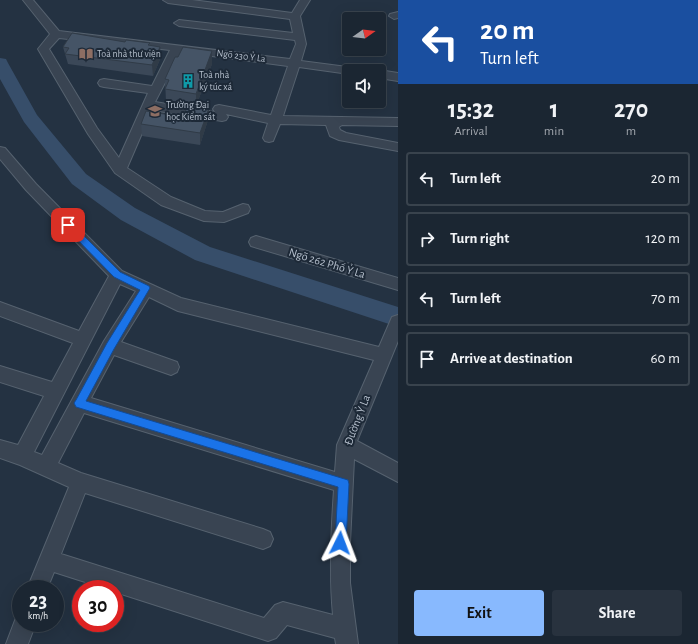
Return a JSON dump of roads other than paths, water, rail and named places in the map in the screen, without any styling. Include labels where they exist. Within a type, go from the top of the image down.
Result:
[{"type":"street","points":[[28,0],[56,34],[43,49],[92,130],[120,170],[166,201],[204,216],[224,217],[243,209]]},
{"type":"street","points":[[168,0],[295,16]]},
{"type":"street","points":[[254,0],[295,16]]},
{"type":"street","points":[[269,138],[301,44],[295,16],[305,0]]},
{"type":"street","points":[[179,23],[300,37]]},
{"type":"street","name":"Ngõ 230 Ỷ La","points":[[56,34],[342,69]]},
{"type":"street","points":[[120,170],[155,90],[177,48]]},
{"type":"street","points":[[386,75],[398,77]]},
{"type":"street","points":[[104,83],[155,90]]},
{"type":"street","points":[[148,106],[274,120],[398,122]]},
{"type":"street","points":[[338,122],[332,126],[334,133],[343,137],[398,147]]},
{"type":"street","points":[[0,151],[31,187],[117,275],[178,304],[383,355]]},
{"type":"street","name":"Ngõ 262 Phố Ỷ La","points":[[256,242],[398,284]]},
{"type":"street","points":[[22,456],[117,275]]},
{"type":"street","points":[[46,466],[110,346],[146,288]]},
{"type":"street","points":[[0,309],[83,340]]},
{"type":"street","name":"Đường Ỷ La","points":[[346,637],[340,583],[346,445],[383,355],[395,330]]},
{"type":"street","points":[[110,346],[171,367]]},
{"type":"street","points":[[0,374],[55,392]]},
{"type":"street","points":[[79,403],[344,484]]},
{"type":"street","points":[[346,445],[398,473]]},
{"type":"street","points":[[0,449],[22,456],[80,482],[263,539]]},
{"type":"street","points":[[41,580],[80,482]]},
{"type":"street","points":[[48,560],[268,630],[283,613],[346,637]]},
{"type":"street","points":[[16,644],[21,632]]},
{"type":"waterway","points":[[0,63],[30,118],[79,179],[128,214],[203,254],[398,317]]},
{"type":"place","name":"Toà nhà thư viện","points":[[86,54]]},
{"type":"place","name":"Toà nhà ký túc xá","points":[[188,81]]},
{"type":"place","name":"Trường Đại học Kiểm sát","points":[[155,111]]}]
